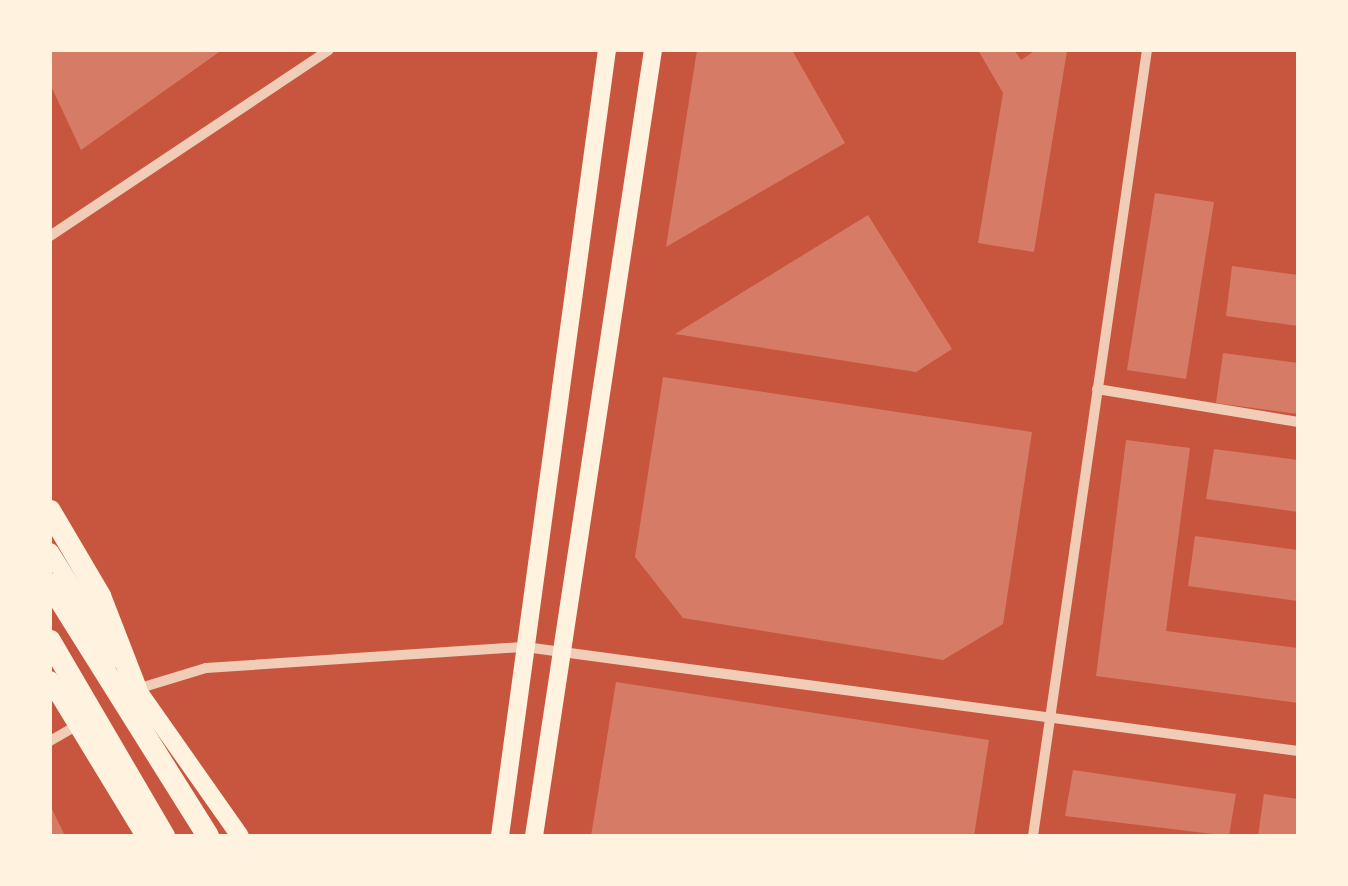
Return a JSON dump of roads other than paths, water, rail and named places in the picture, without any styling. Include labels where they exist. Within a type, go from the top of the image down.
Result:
[{"type":"highway","points":[[50,511],[100,596],[136,690]]},
{"type":"highway","points":[[50,584],[208,836]]},
{"type":"highway","points":[[50,641],[164,836]]},
{"type":"main road","points":[[500,836],[607,50]]},
{"type":"main road","points":[[534,836],[654,50]]},
{"type":"main road","points":[[50,552],[136,690],[240,836]]},
{"type":"main road","points":[[50,680],[144,836]]},
{"type":"street","points":[[50,236],[330,50]]},
{"type":"street","points":[[1033,836],[1147,50]]},
{"type":"street","points":[[1097,389],[1298,422]]},
{"type":"street","points":[[50,741],[136,690],[206,668],[525,647],[1298,751]]}]
